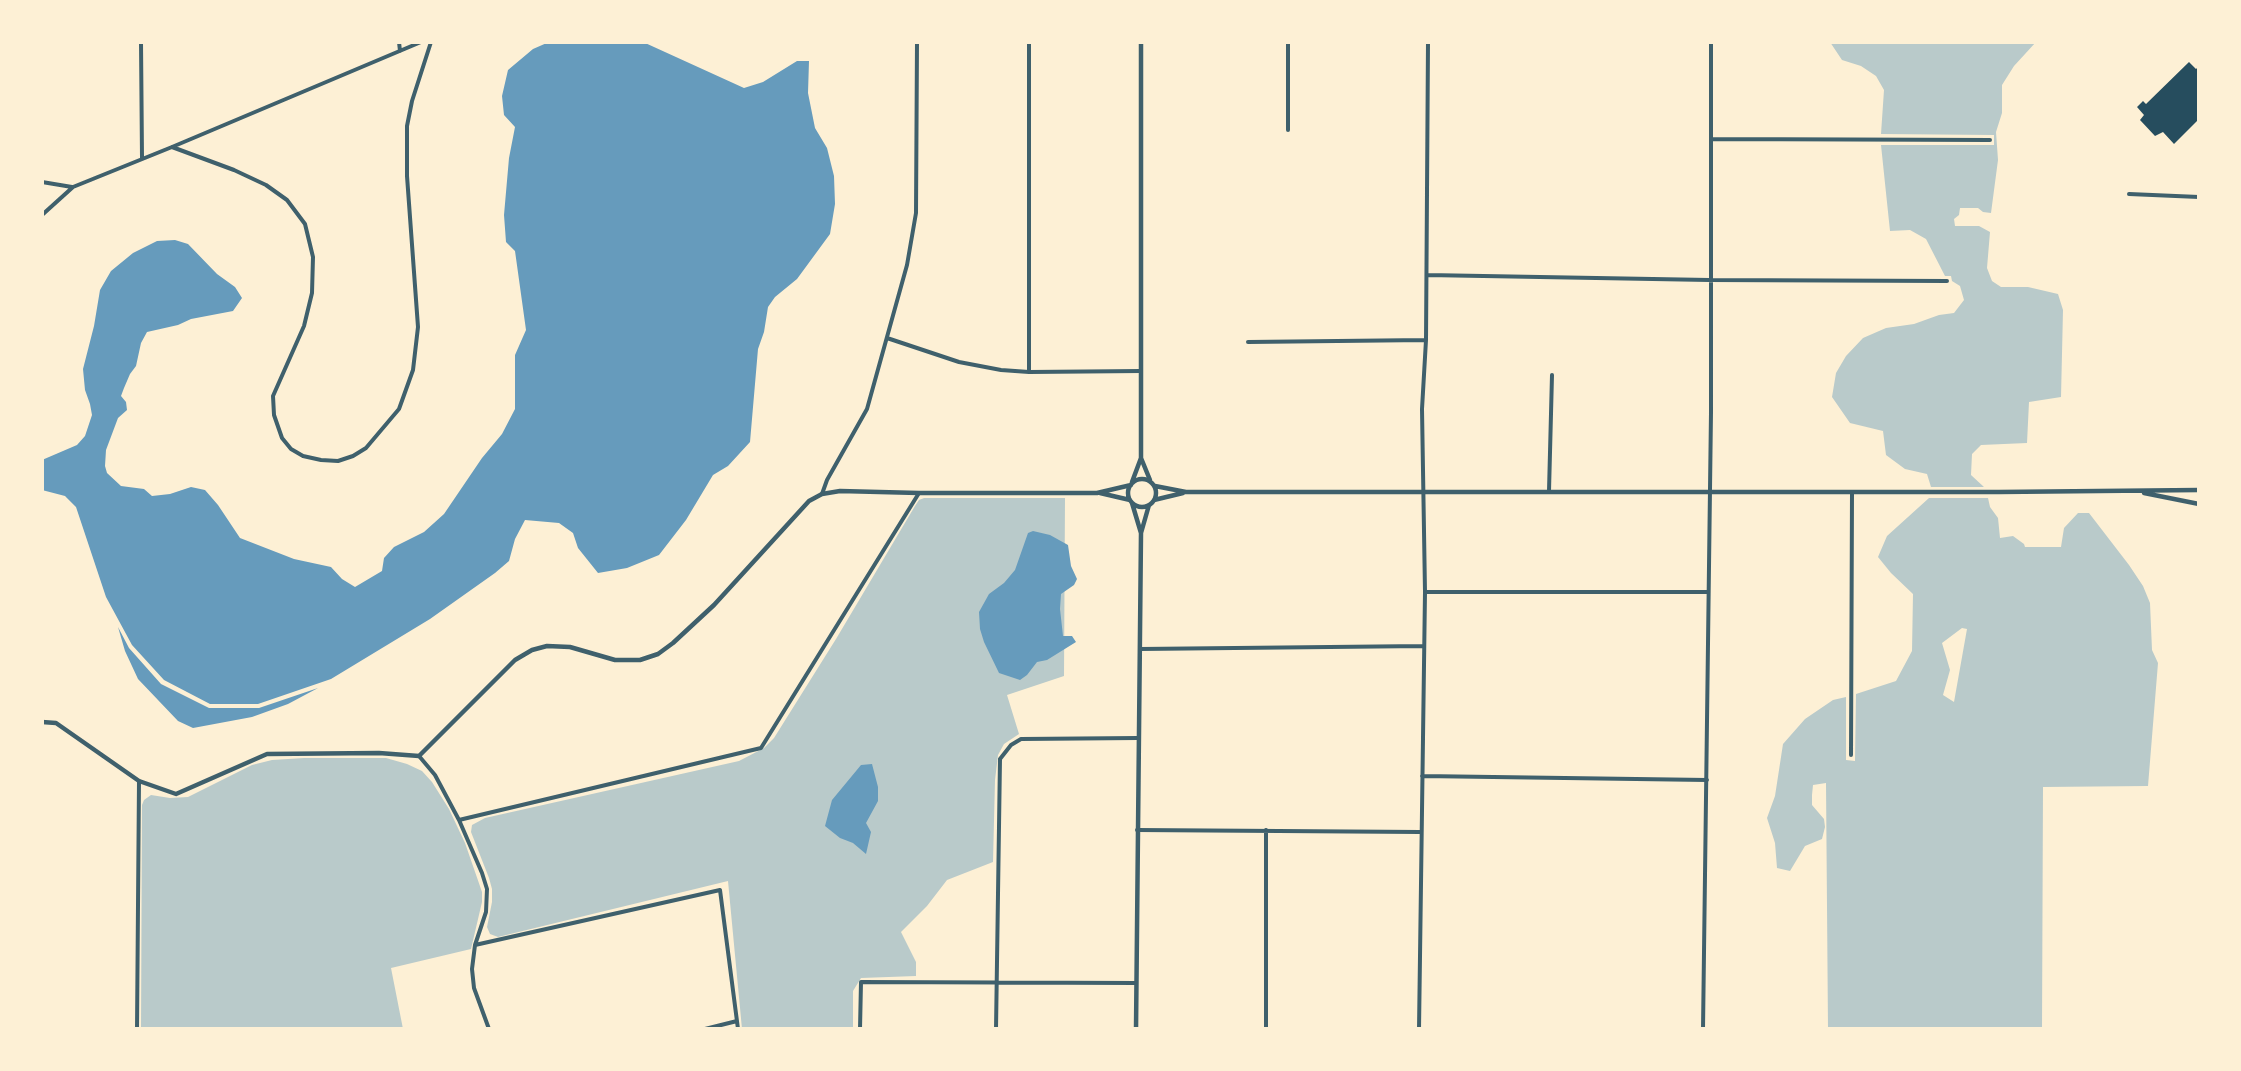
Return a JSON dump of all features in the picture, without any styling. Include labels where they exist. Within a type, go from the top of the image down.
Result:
[{"type":"street","points":[[141,42],[142,158]]},
{"type":"street","points":[[399,42],[400,51]]},
{"type":"street","points":[[42,215],[73,187],[421,42]]},
{"type":"street","points":[[172,147],[234,170],[266,185],[287,200],[305,224],[313,257],[312,293],[304,326],[273,396],[274,415],[282,438],[291,449],[303,456],[338,461],[353,456],[366,448],[399,409],[413,370],[418,327],[407,176],[407,126],[412,101],[431,42]]},
{"type":"street","points":[[822,494],[827,480],[867,409],[907,265],[916,213],[917,42]]},
{"type":"street","points":[[1029,42],[1029,372]]},
{"type":"street","points":[[1141,42],[1141,458],[1128,492],[1141,533]]},
{"type":"street","points":[[1288,42],[1288,130]]},
{"type":"street","points":[[1419,1029],[1425,592],[1422,409],[1426,340],[1428,42]]},
{"type":"street","points":[[1703,1029],[1711,412],[1709,280],[1711,42]]},
{"type":"street","points":[[1711,139],[1990,140]]},
{"type":"street","points":[[42,182],[73,187]]},
{"type":"street","points":[[2129,194],[2199,197]]},
{"type":"street","points":[[1427,275],[1947,281]]},
{"type":"street","points":[[887,338],[959,362],[1029,372],[1142,371]]},
{"type":"street","points":[[1248,342],[1426,340]]},
{"type":"street","points":[[1549,491],[1552,375]]},
{"type":"street","points":[[1141,458],[1150,482]]},
{"type":"street","points":[[419,756],[515,660],[532,650],[547,646],[570,647],[615,660],[640,660],[658,654],[714,605],[809,501],[822,494],[840,491],[1097,492],[1132,483],[1141,478],[1155,486],[1186,492],[2199,490]]},
{"type":"street","points":[[1154,500],[1155,486]]},
{"type":"street","points":[[2132,491],[2199,504]]},
{"type":"street","points":[[1097,492],[1131,501],[1140,507],[1149,505]]},
{"type":"street","points":[[1136,1029],[1141,533],[1149,505],[1154,500],[1186,492]]},
{"type":"street","points":[[1851,755],[1852,492]]},
{"type":"street","points":[[459,820],[761,748],[919,493]]},
{"type":"street","points":[[1425,592],[1708,592]]},
{"type":"street","points":[[1140,649],[1424,646]]},
{"type":"street","points":[[42,722],[56,723],[139,781],[176,794],[267,754],[379,753],[419,756],[435,775],[459,820],[487,889],[486,912],[475,945],[472,969],[474,988],[489,1029]]},
{"type":"street","points":[[996,1029],[1000,759],[1011,745],[1022,739],[1138,738]]},
{"type":"street","points":[[1422,776],[1707,780]]},
{"type":"street","points":[[137,1029],[139,781]]},
{"type":"street","points":[[1137,830],[1420,832]]},
{"type":"street","points":[[1266,830],[1266,1029]]},
{"type":"street","points":[[475,945],[720,890],[738,1029]]},
{"type":"street","points":[[860,1029],[861,982],[1136,983]]},
{"type":"street","points":[[705,1029],[737,1021]]},
{"type":"shaded area","points":[[1830,42],[2036,42],[2014,66],[2002,85],[2002,113],[1996,132],[1998,160],[1991,213],[1983,212],[1978,208],[1960,208],[1959,215],[1954,219],[1955,226],[1979,226],[1990,232],[1987,268],[1992,281],[2001,287],[2028,287],[2058,294],[2063,310],[2061,397],[2029,402],[2027,443],[1981,445],[1972,454],[1971,475],[1984,487],[1931,487],[1927,474],[1905,469],[1886,455],[1883,431],[1850,423],[1832,397],[1836,373],[1846,356],[1863,338],[1886,328],[1914,324],[1939,315],[1954,313],[1964,300],[1960,286],[1952,281],[1951,276],[1945,276],[1926,239],[1910,230],[1890,231],[1881,145],[1994,145],[1994,135],[1881,134],[1884,90],[1876,76],[1861,66],[1842,60]]},
{"type":"shaded area","points":[[924,498],[1065,498],[1064,676],[1007,695],[1019,734],[1004,744],[998,755],[995,780],[993,862],[947,880],[927,906],[901,932],[916,962],[916,976],[861,978],[853,991],[853,1029],[742,1029],[728,881],[498,937],[490,934],[487,927],[492,889],[471,832],[472,825],[485,818],[739,761],[764,748],[774,738],[836,639],[915,506],[919,500]]},
{"type":"shaded area","points":[[1929,498],[1988,498],[1990,507],[1998,518],[2000,538],[2013,536],[2025,547],[2061,547],[2064,528],[2078,513],[2089,513],[2129,565],[2143,586],[2150,603],[2152,650],[2158,663],[2148,786],[2043,787],[2042,1029],[1828,1029],[1826,783],[1813,785],[1812,795],[1812,805],[1824,819],[1822,839],[1805,846],[1790,871],[1777,868],[1775,843],[1767,818],[1775,796],[1783,744],[1805,719],[1833,700],[1846,697],[1846,760],[1855,761],[1856,694],[1896,681],[1912,651],[1913,594],[1878,557],[1887,536]],"holes":[[[1962,628],[1967,629],[1954,702],[1943,695],[1950,670],[1942,643]]]},
{"type":"shaded area","points":[[386,758],[422,771],[432,782],[449,809],[465,843],[482,892],[482,902],[471,949],[391,968],[403,1029],[141,1029],[142,805],[144,800],[151,795],[170,798],[188,797],[252,765],[272,760]]},
{"type":"water","points":[[549,42],[643,42],[744,88],[763,82],[797,61],[809,61],[808,93],[815,128],[827,148],[834,176],[835,204],[830,234],[797,279],[775,297],[768,307],[764,332],[758,349],[750,442],[728,466],[713,475],[686,520],[659,555],[627,568],[598,573],[578,548],[573,533],[559,523],[525,520],[515,539],[509,561],[495,573],[430,619],[331,679],[258,704],[210,704],[164,680],[132,645],[106,597],[76,507],[65,496],[42,490],[42,460],[77,445],[85,436],[92,415],[85,390],[83,369],[100,290],[111,271],[133,253],[157,241],[175,240],[188,244],[217,274],[235,287],[242,298],[233,311],[191,319],[178,325],[147,332],[141,343],[136,366],[121,396],[126,402],[127,410],[118,418],[106,450],[107,473],[121,486],[144,489],[152,496],[170,494],[191,487],[205,490],[240,538],[294,559],[331,567],[342,579],[355,587],[382,571],[384,558],[394,547],[424,532],[444,514],[482,458],[502,434],[515,409],[515,355],[526,330],[515,251],[506,242],[504,215],[509,158],[515,127],[504,115],[502,96],[508,70],[533,49]]},
{"type":"water","points":[[1033,531],[1050,535],[1068,545],[1071,566],[1077,579],[1074,585],[1061,594],[1060,609],[1063,636],[1072,636],[1076,642],[1047,660],[1037,662],[1020,680],[999,673],[984,642],[980,629],[979,612],[989,594],[1004,583],[1015,570],[1028,533]]},
{"type":"water","points":[[118,627],[129,648],[161,684],[209,708],[259,708],[318,688],[288,704],[252,717],[193,728],[178,721],[138,679],[125,651]]},
{"type":"water","points":[[872,764],[878,787],[878,801],[866,823],[871,832],[866,854],[825,826],[832,800],[861,765]]},
{"type":"building","points":[[2189,62],[2196,69],[2199,66],[2199,119],[2174,144],[2163,132],[2155,136],[2140,120],[2144,115],[2137,107],[2143,101],[2146,104]]}]
